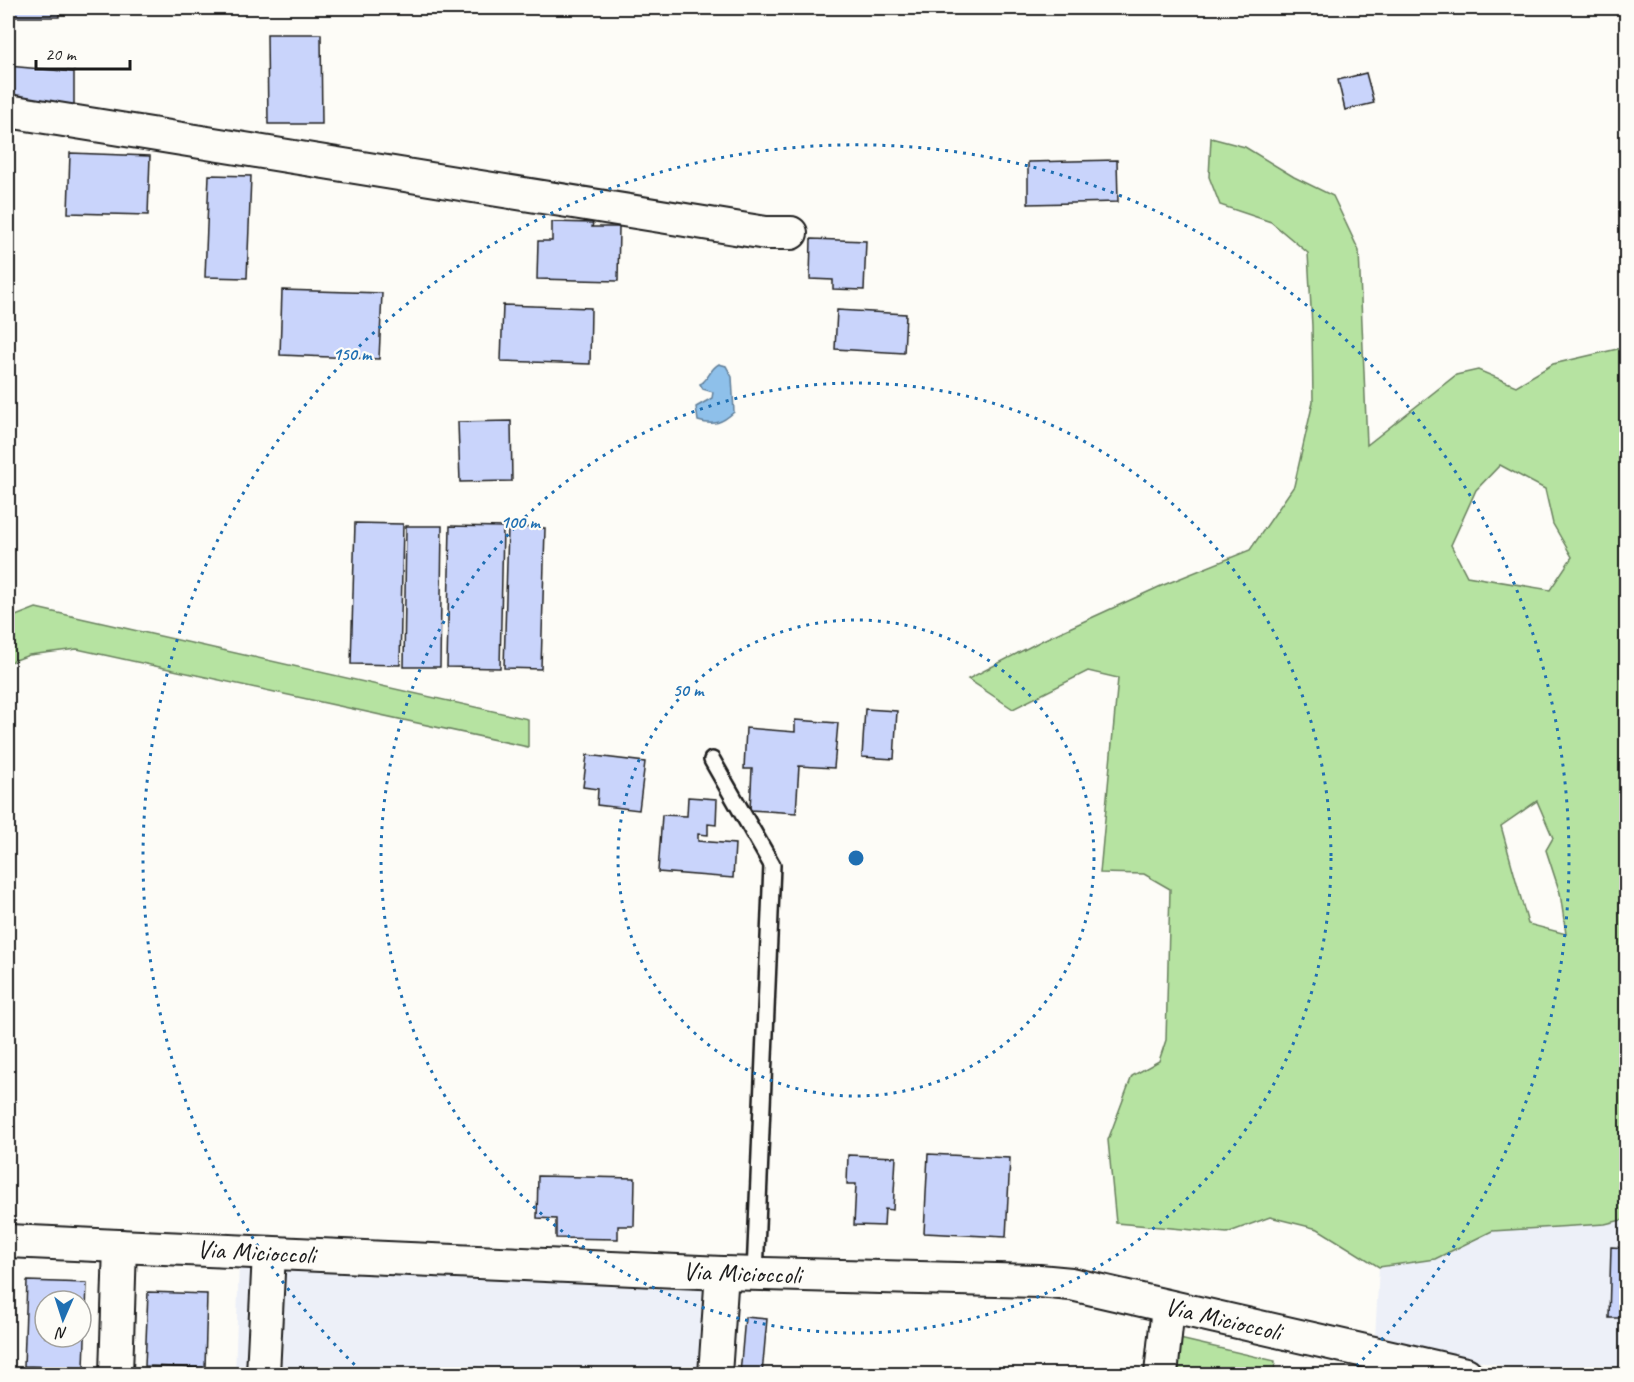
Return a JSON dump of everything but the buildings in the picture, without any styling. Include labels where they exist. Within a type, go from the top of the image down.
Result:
[{"type":"street","points":[[8,111],[766,233],[792,233]]},
{"type":"street","name":"Via Micioccoli","points":[[8,1241],[722,1273],[1040,1281],[1071,1284],[1466,1374]]},
{"type":"street","points":[[116,1374],[120,1246]]},
{"type":"street","points":[[264,1374],[269,1253]]},
{"type":"street","points":[[714,1374],[722,1273]]},
{"type":"street","points":[[1161,1374],[1168,1307]]},
{"type":"lane","points":[[712,760],[772,865],[754,1274]]},
{"type":"shaded area","points":[[1626,1219],[1626,1374],[1540,1374],[1375,1338],[1379,1267],[1436,1259],[1492,1231],[1605,1224]]},
{"type":"shaded area","points":[[239,1264],[739,1292],[733,1374],[235,1374]]},
{"type":"green space","points":[[1211,138],[1245,147],[1294,177],[1333,196],[1359,251],[1367,445],[1456,375],[1478,370],[1516,386],[1553,364],[1626,347],[1626,893],[1624,916],[1626,921],[1626,1219],[1605,1224],[1492,1231],[1435,1259],[1379,1267],[1318,1229],[1270,1217],[1227,1233],[1116,1223],[1108,1140],[1132,1076],[1159,1061],[1166,1040],[1170,889],[1144,874],[1100,873],[1118,678],[1088,671],[1013,709],[968,679],[1043,640],[1161,586],[1250,550],[1294,486],[1313,402],[1308,253],[1271,222],[1220,205],[1209,177]],"holes":[[[1500,465],[1545,489],[1553,524],[1572,557],[1550,590],[1467,576],[1451,545],[1476,490]],[[1537,801],[1553,838],[1546,850],[1560,893],[1566,934],[1528,924],[1501,826]]]},
{"type":"green space","points":[[36,608],[528,719],[528,747],[77,649],[29,655],[8,663],[8,619]]},
{"type":"green space","points":[[1171,1337],[1275,1361],[1274,1374],[1168,1374]]},
{"type":"water","points":[[719,364],[726,366],[732,377],[734,412],[718,422],[698,421],[696,407],[712,398],[713,392],[703,389],[700,384]]}]
